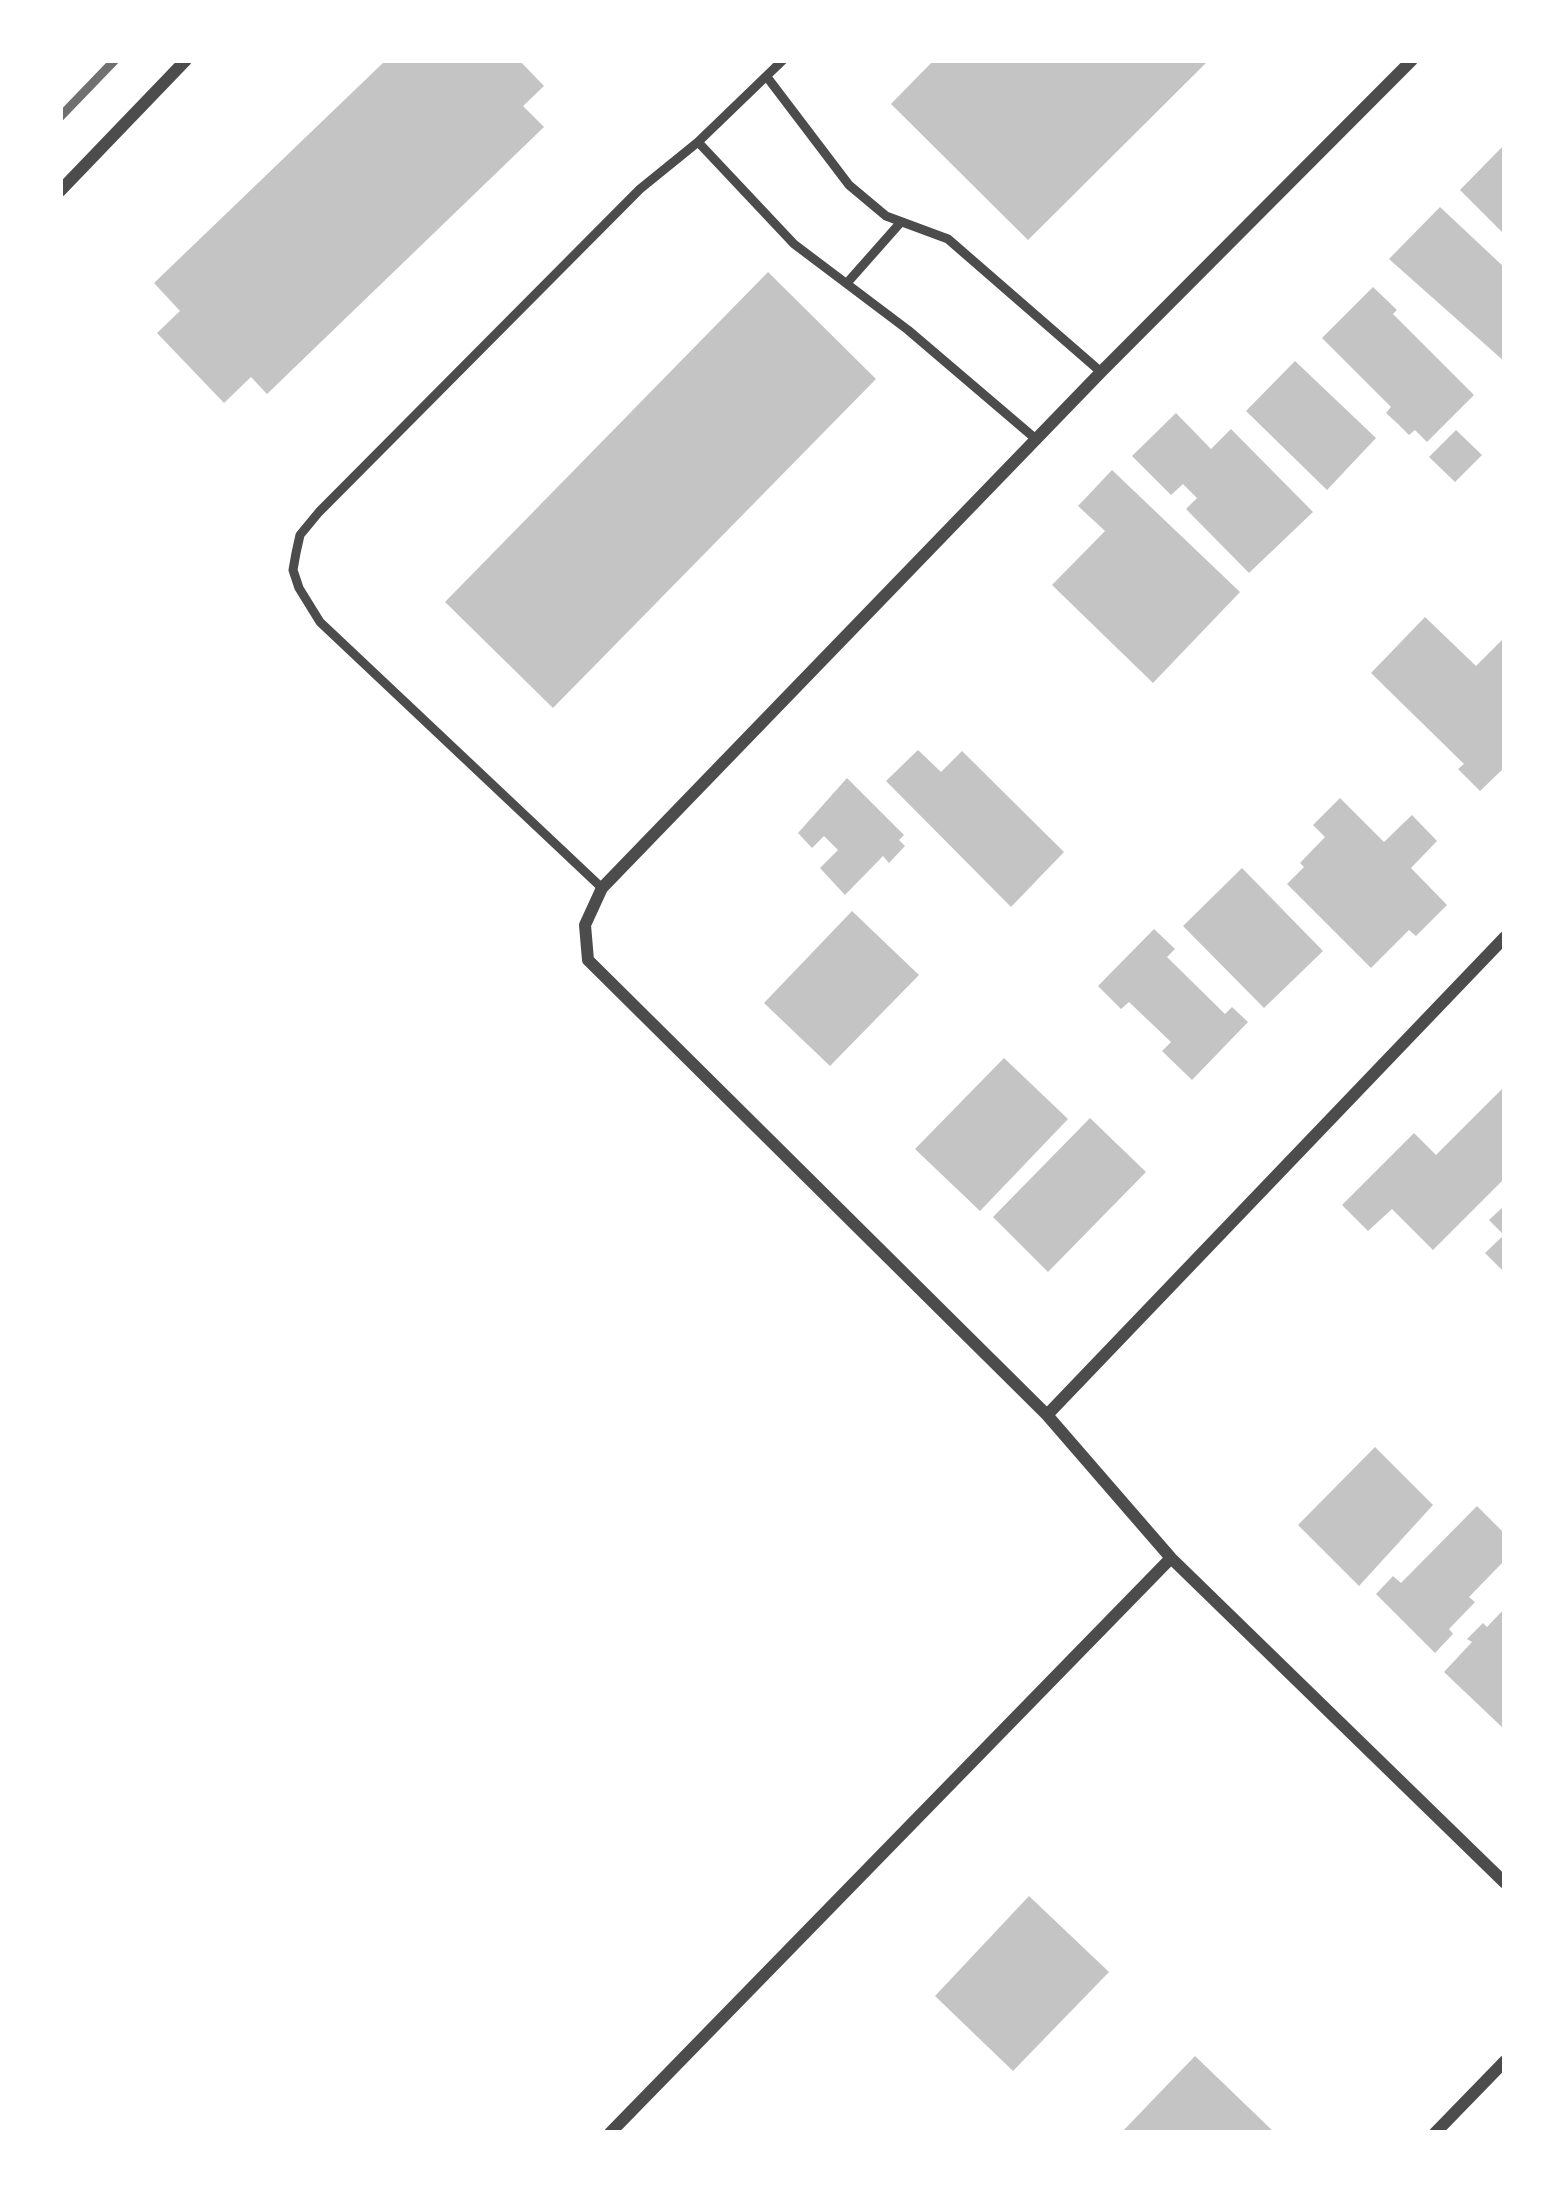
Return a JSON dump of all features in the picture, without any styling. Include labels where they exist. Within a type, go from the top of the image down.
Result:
[{"type":"street","points":[[60,191],[186,60]]},
{"type":"street","points":[[1412,60],[1101,372],[602,888],[585,925],[588,960],[1047,1415],[1172,1558],[1505,1883]]},
{"type":"street","points":[[1047,1415],[1505,938]]},
{"type":"street","points":[[610,2133],[1172,1558]]},
{"type":"street","points":[[1435,2133],[1505,2061]]},
{"type":"lane","points":[[602,888],[320,622],[293,570],[301,536],[319,512],[640,189],[698,142],[783,60]]},
{"type":"lane","points":[[767,77],[849,185],[886,216],[948,239],[1101,372]]},
{"type":"lane","points":[[698,142],[794,244],[908,330],[1037,440]]},
{"type":"lane","points":[[847,284],[901,222]]},
{"type":"building","points":[[386,60],[519,60],[544,86],[523,106],[544,127],[267,394],[251,377],[224,403],[157,333],[180,311],[154,283]]},
{"type":"building","points":[[934,60],[1209,60],[1028,240],[891,104]]},
{"type":"building","points":[[1505,144],[1505,235],[1460,190]]},
{"type":"building","points":[[1440,207],[1505,268],[1505,362],[1389,259]]},
{"type":"building","points":[[768,272],[876,379],[553,708],[445,602]]},
{"type":"building","points":[[1373,287],[1397,310],[1393,314],[1474,395],[1427,442],[1415,430],[1409,435],[1386,413],[1391,407],[1322,338]]},
{"type":"building","points":[[1295,361],[1376,438],[1327,490],[1246,411]]},
{"type":"building","points":[[1176,413],[1211,449],[1231,429],[1313,512],[1249,573],[1186,509],[1197,498],[1183,484],[1171,495],[1132,456]]},
{"type":"building","points":[[1456,430],[1482,455],[1455,482],[1429,457]]},
{"type":"building","points":[[1112,470],[1240,592],[1153,683],[1052,585],[1105,531],[1078,506]]},
{"type":"building","points":[[1425,617],[1476,666],[1505,637],[1505,767],[1480,791],[1458,769],[1464,764],[1371,673]]},
{"type":"building","points":[[918,750],[941,772],[962,751],[1064,852],[1011,907],[886,781]]},
{"type":"building","points":[[847,778],[904,835],[899,840],[905,846],[889,863],[883,856],[845,895],[820,868],[838,850],[824,836],[812,848],[798,833]]},
{"type":"building","points":[[1340,798],[1384,842],[1412,815],[1437,841],[1411,868],[1447,905],[1416,936],[1409,930],[1371,968],[1287,884],[1325,837],[1313,825]]},
{"type":"building","points":[[1242,868],[1323,951],[1264,1008],[1183,926]]},
{"type":"building","points":[[852,911],[919,975],[830,1066],[764,1003]]},
{"type":"building","points":[[1154,929],[1175,949],[1167,957],[1225,1014],[1232,1007],[1248,1022],[1192,1080],[1162,1051],[1171,1042],[1129,1002],[1121,1009],[1098,986]]},
{"type":"building","points":[[1004,1058],[1068,1119],[980,1211],[915,1149]]},
{"type":"building","points":[[1505,1086],[1505,1178],[1433,1250],[1392,1209],[1368,1231],[1342,1205],[1414,1133],[1436,1155]]},
{"type":"building","points":[[1090,1118],[1146,1172],[1048,1272],[993,1217]]},
{"type":"building","points":[[1505,1205],[1505,1273],[1485,1253],[1504,1235],[1489,1220]]},
{"type":"building","points":[[1375,1447],[1433,1505],[1359,1586],[1298,1525]]},
{"type":"building","points":[[1477,1506],[1505,1534],[1505,1560],[1469,1597],[1475,1602],[1449,1629],[1453,1634],[1435,1653],[1376,1594],[1393,1576],[1401,1583]]},
{"type":"building","points":[[1505,1608],[1505,1730],[1444,1672],[1472,1642],[1467,1639]]},
{"type":"building","points":[[1029,1896],[1109,1972],[1013,2071],[935,1996]]},
{"type":"building","points":[[1195,2056],[1275,2133],[1121,2133]]},
{"type":"railway","points":[[60,117],[115,60]]}]
